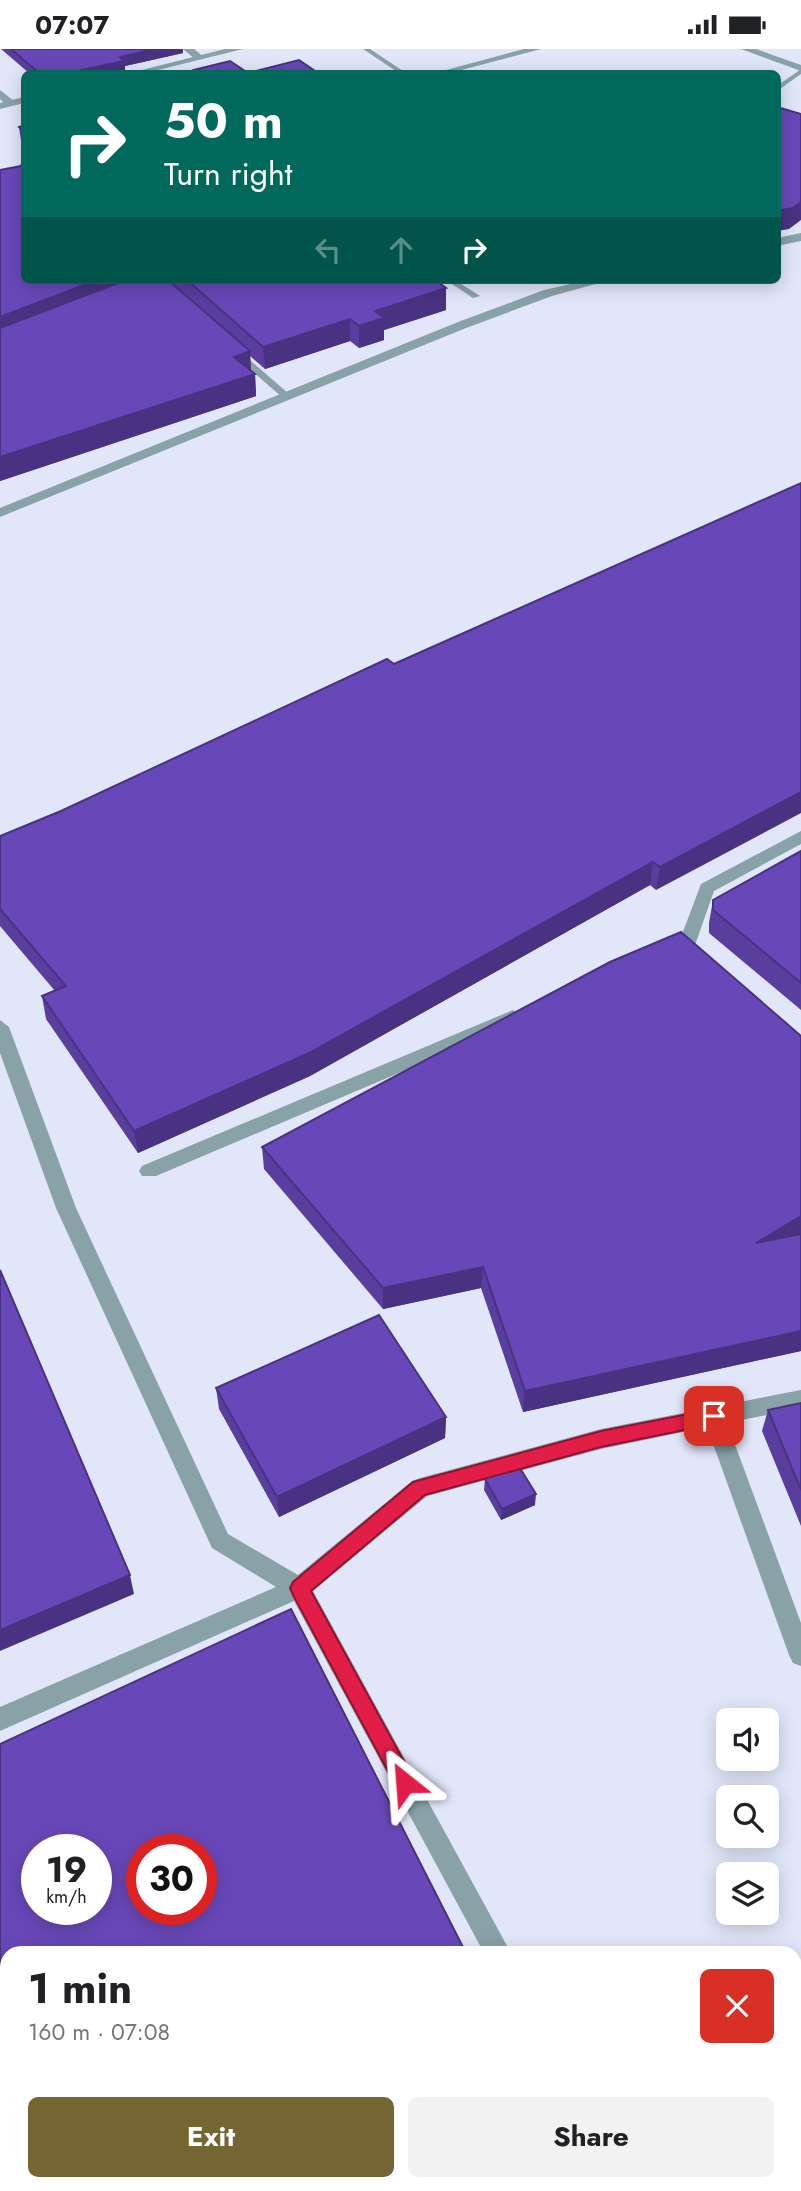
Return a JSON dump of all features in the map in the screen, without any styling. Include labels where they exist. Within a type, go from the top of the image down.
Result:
[{"type":"street","points":[[187,49],[200,58]]},
{"type":"street","points":[[148,70],[238,49]]},
{"type":"street","points":[[452,70],[536,49]]},
{"type":"street","points":[[746,49],[801,70]]},
{"type":"street","points":[[0,93],[5,104]]},
{"type":"street","points":[[781,241],[801,237]]},
{"type":"street","points":[[0,513],[462,325],[548,293],[587,284]]},
{"type":"street","points":[[651,958],[694,946],[707,888],[801,837]]},
{"type":"street","points":[[149,1171],[535,1007]]},
{"type":"street","points":[[0,1027],[66,1208],[220,1541],[299,1588],[494,1946]]},
{"type":"street","points":[[0,1719],[299,1588],[420,1488],[601,1439],[801,1399]]},
{"type":"street","points":[[714,1416],[801,1655]]},
{"type":"lane","points":[[366,49],[398,70]]},
{"type":"lane","points":[[781,86],[801,70]]},
{"type":"lane","points":[[456,284],[476,296]]},
{"type":"lane","points":[[228,344],[286,396]]},
{"type":"building","points":[[11,49],[154,49],[120,57],[124,61],[82,70],[36,70]]},
{"type":"building","points":[[299,60],[314,70],[260,70]]},
{"type":"building","points":[[230,61],[244,70],[194,70]]},
{"type":"building","points":[[781,108],[801,114],[801,202],[793,208],[781,210]]},
{"type":"building","points":[[21,166],[21,284],[87,284],[0,317],[0,170]]},
{"type":"building","points":[[116,284],[173,284],[250,351],[234,357],[255,374],[0,457],[0,328]]},
{"type":"building","points":[[192,284],[440,284],[446,288],[375,311],[384,318],[359,326],[350,319],[263,347]]},
{"type":"building","points":[[801,483],[801,792],[660,867],[653,862],[309,1053],[134,1131],[42,996],[66,986],[0,909],[0,836],[61,811],[387,659],[394,664]]},
{"type":"building","points":[[801,851],[801,983],[713,910],[713,900]]},
{"type":"building","points":[[681,932],[801,1036],[801,1216],[756,1243],[801,1234],[801,1331],[525,1391],[483,1267],[383,1288],[262,1147],[610,962]]},
{"type":"building","points":[[0,1270],[130,1575],[0,1630]]},
{"type":"building","points":[[379,1315],[446,1417],[277,1497],[216,1388]]},
{"type":"building","points":[[801,1403],[801,1490],[768,1410]]},
{"type":"building","points":[[518,1465],[536,1494],[502,1509],[485,1479]]},
{"type":"building","points":[[291,1609],[462,1946],[0,1946],[0,1744]]},
{"type":"route","points":[[405,1783],[299,1588],[420,1488],[601,1439],[714,1416]]}]
